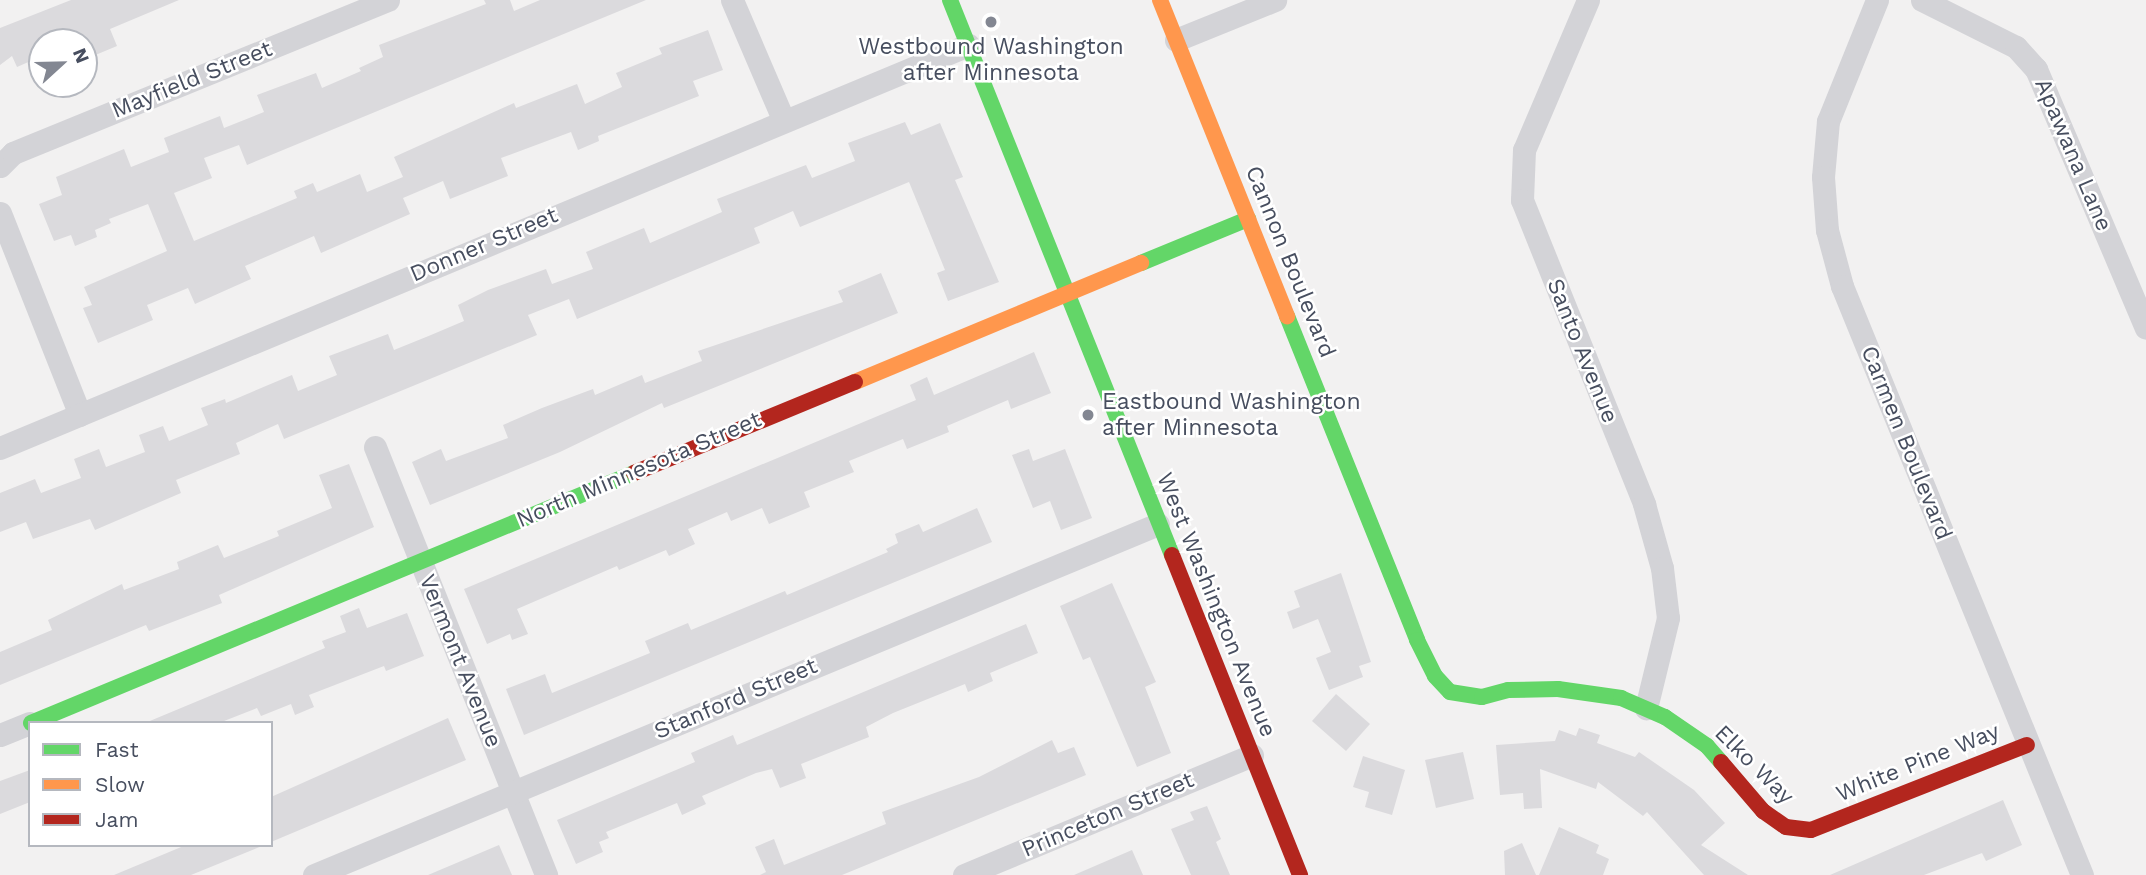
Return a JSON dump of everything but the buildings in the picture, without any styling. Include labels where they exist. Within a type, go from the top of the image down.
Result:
[{"type":"street","name":"Mayfield Street","points":[[0,166],[13,153],[388,0]]},
{"type":"street","points":[[732,0],[783,119]]},
{"type":"street","name":"West Washington Avenue","points":[[950,0],[1300,875]]},
{"type":"street","name":"Cannon Boulevard","points":[[1160,0],[1417,640],[1435,676],[1450,692]]},
{"type":"street","points":[[1176,40],[1275,0]]},
{"type":"street","name":"Santo Avenue","points":[[1588,0],[1524,150],[1522,200],[1644,504],[1662,568],[1668,618],[1646,708]]},
{"type":"street","name":"Carmen Boulevard","points":[[1877,0],[1828,121],[1823,177],[1827,230],[1842,286],[2082,875]]},
{"type":"street","name":"Apawana Lane","points":[[1922,0],[2016,47],[2036,69],[2146,328]]},
{"type":"street","name":"Donner Street","points":[[0,448],[783,119],[968,45]]},
{"type":"street","points":[[0,213],[80,415]]},
{"type":"street","name":"North Minnesota Street","points":[[35,721],[1066,292],[1248,219]]},
{"type":"street","name":"Vermont Avenue","points":[[375,447],[546,875]]},
{"type":"street","name":"Stanford Street","points":[[314,875],[1158,524]]},
{"type":"street","name":"Elko Way","points":[[1450,692],[1482,697],[1508,690],[1558,689],[1621,698],[1646,708],[1707,746],[1763,811],[1786,827]]},
{"type":"street","name":"North Minnesota Street","points":[[0,736],[28,724]]},
{"type":"street","name":"White Pine Way","points":[[1786,827],[1811,830],[2027,745]]},
{"type":"street","name":"Princeton Street","points":[[964,875],[1252,755]]},
{"type":"traffic: fast","points":[[950,0],[1172,555]]},
{"type":"traffic: fast","points":[[1141,263],[1248,219]]},
{"type":"traffic: fast","points":[[1287,316],[1417,640],[1435,676],[1450,692],[1482,697],[1508,690],[1558,689],[1621,698],[1665,717],[1707,746],[1721,762]]},
{"type":"traffic: fast","points":[[36,721],[634,473]]},
{"type":"traffic: slow","points":[[1160,0],[1287,316]]},
{"type":"traffic: slow","points":[[855,382],[1141,263]]},
{"type":"traffic: jam","points":[[634,473],[855,382]]},
{"type":"traffic: jam","points":[[1172,555],[1300,875]]},
{"type":"traffic: jam","points":[[1721,762],[1763,811],[1786,827],[1811,830],[2027,745]]},
{"type":"place","name":"Westbound Washington after Minnesota","points":[[991,22]]},
{"type":"place","name":"Eastbound Washington after Minnesota","points":[[1088,415]]}]
